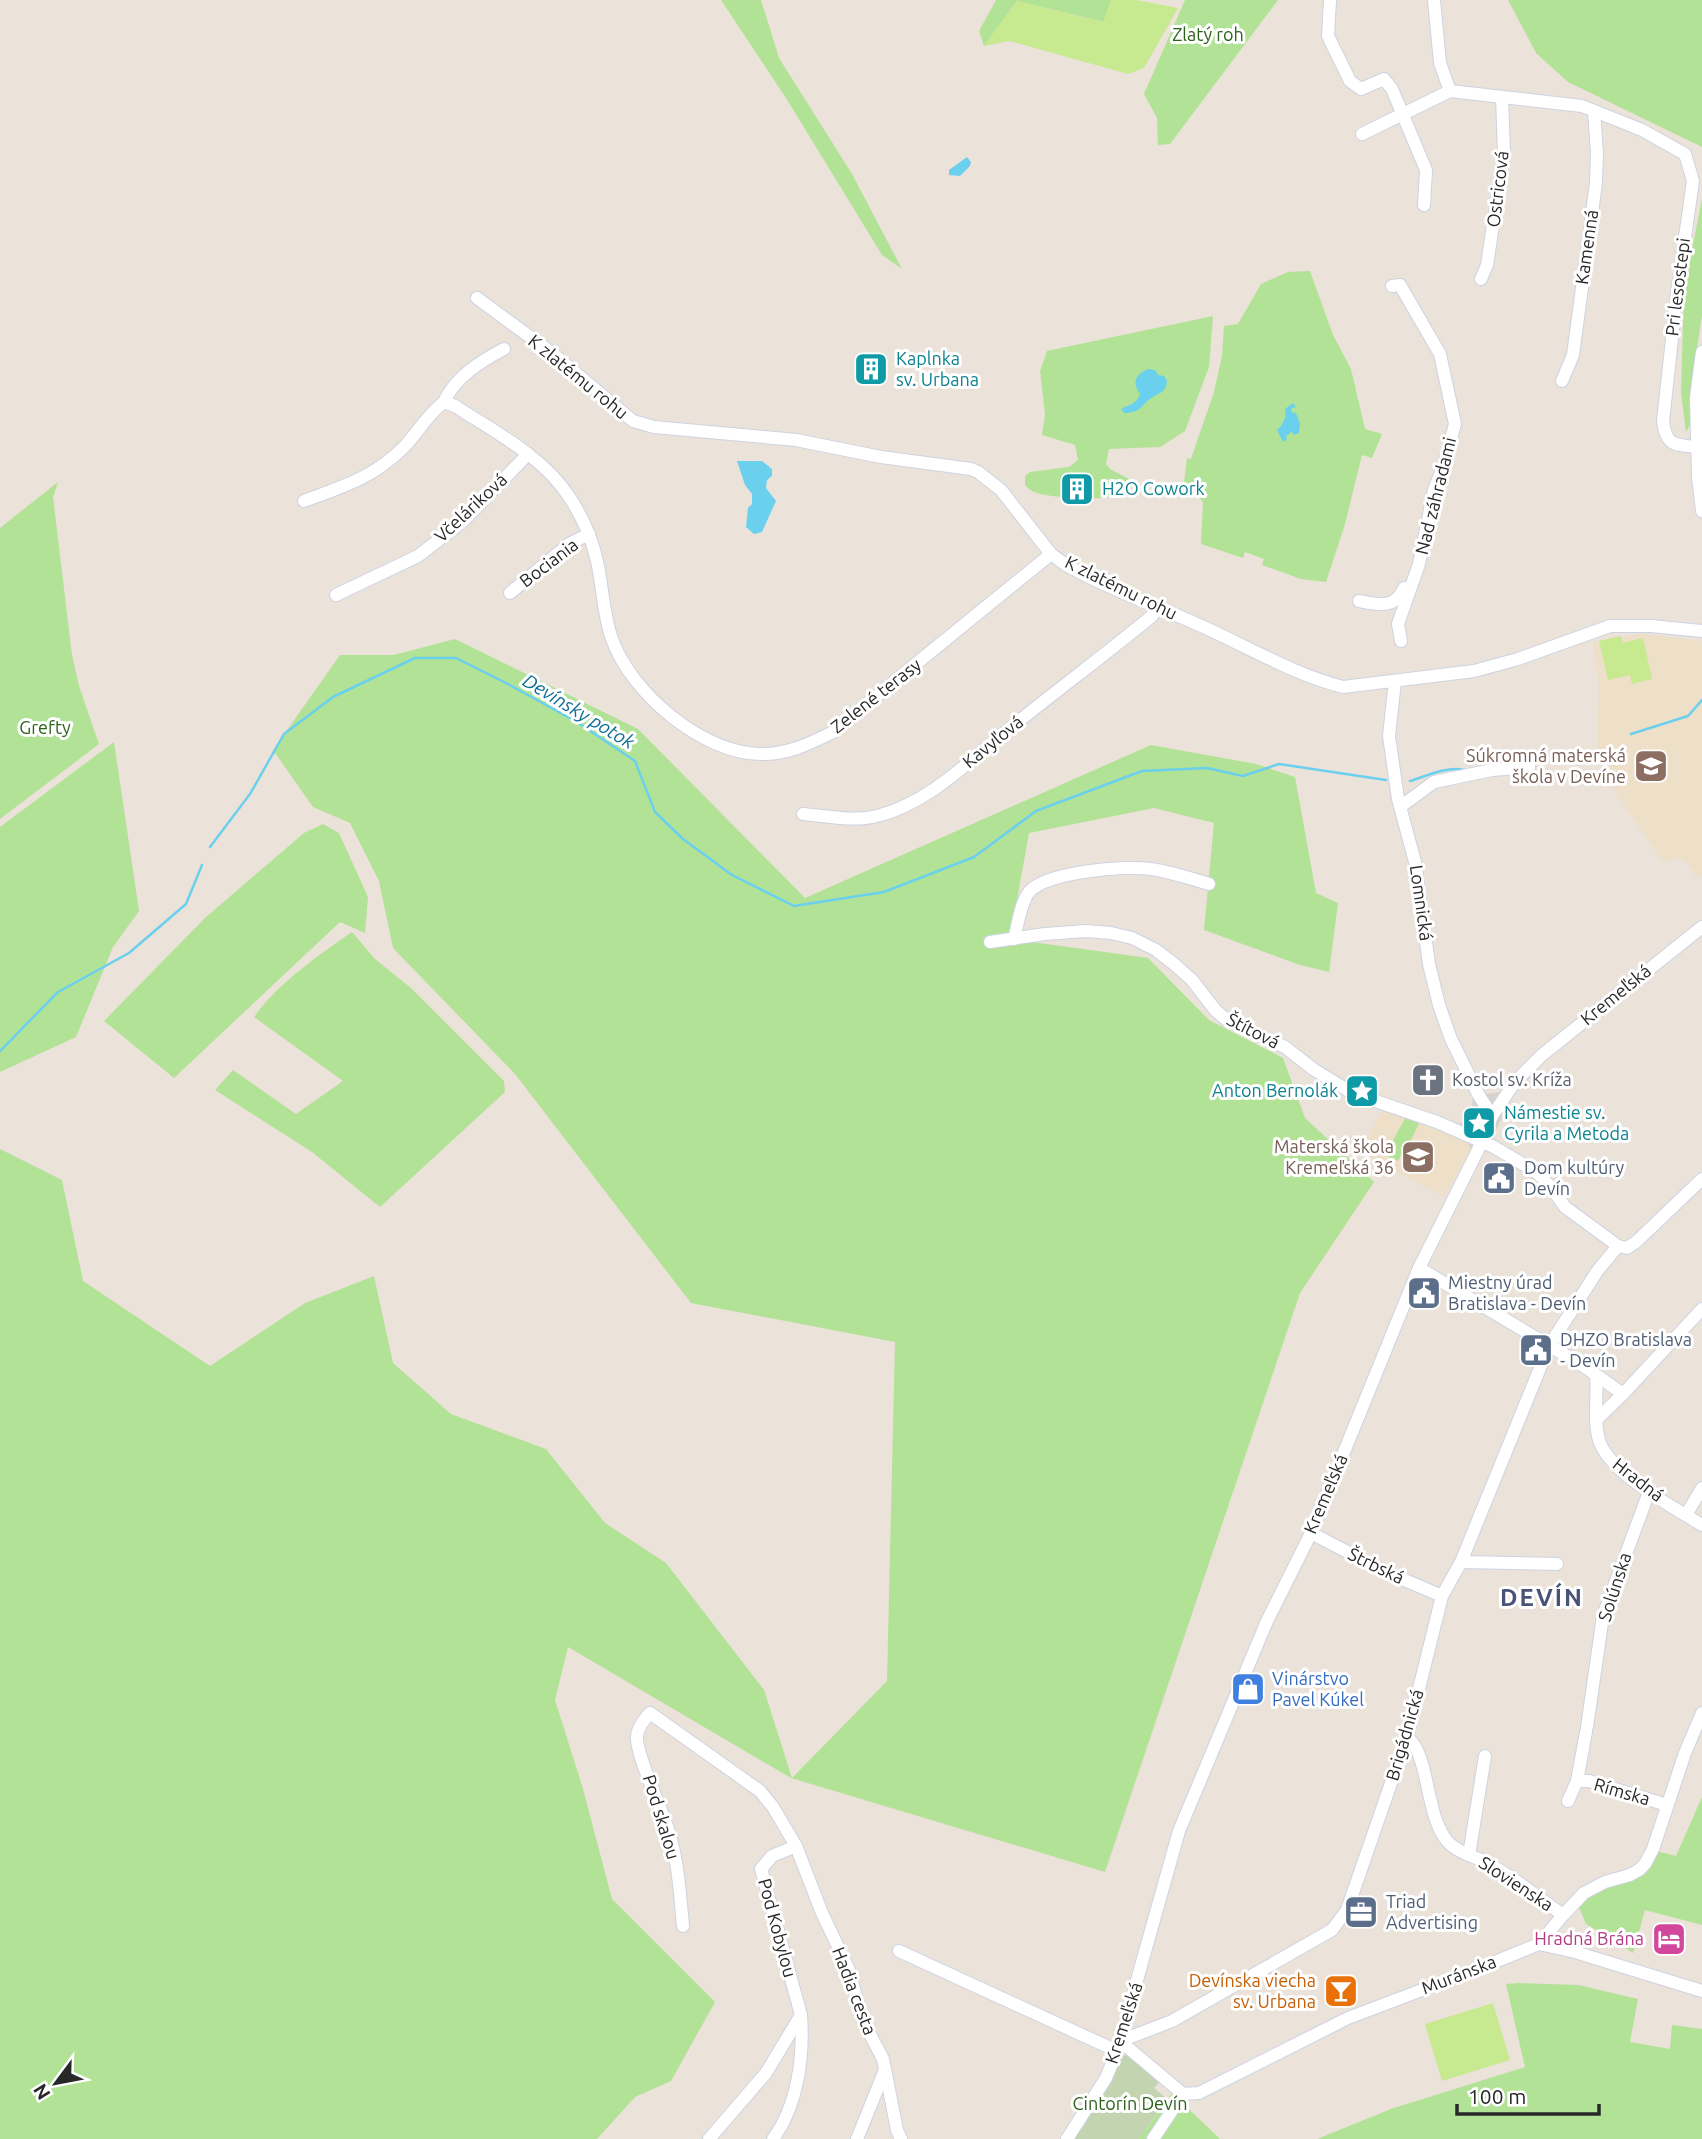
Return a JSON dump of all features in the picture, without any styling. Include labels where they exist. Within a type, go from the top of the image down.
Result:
[{"type":"street","points":[[1362,134],[1450,91],[1440,64],[1434,0]]},
{"type":"street","points":[[1330,1],[1328,36],[1350,81],[1361,89],[1384,79],[1392,89],[1426,170],[1424,205]]},
{"type":"street","name":"Pri lesostepi","points":[[1450,91],[1582,106],[1642,130],[1685,154],[1693,181],[1663,421],[1665,436],[1674,445],[1697,447]]},
{"type":"street","name":"Ostricová","points":[[1481,279],[1487,265],[1504,152],[1502,98]]},
{"type":"street","name":"Kamenná","points":[[1562,382],[1573,355],[1596,183],[1594,111]]},
{"type":"street","name":"Nad záhradami","points":[[1392,286],[1400,285],[1440,354],[1455,424],[1434,490],[1419,564],[1398,624],[1402,641]]},
{"type":"street","name":"K zlatému rohu","points":[[477,299],[552,354],[633,421],[654,427],[796,440],[881,457],[971,469],[1001,490],[1051,554],[1076,570],[1298,673],[1343,687],[1474,671],[1518,659],[1610,626],[1651,626],[1702,631]]},
{"type":"street","points":[[304,501],[369,476],[404,446],[471,370],[504,349]]},
{"type":"street","points":[[1702,352],[1696,398],[1702,511]]},
{"type":"street","name":"Zelené terasy","points":[[444,402],[455,406],[549,470],[563,488],[589,534],[598,566],[604,613],[624,664],[644,690],[671,716],[713,743],[759,754],[785,752],[831,733],[1051,554]]},
{"type":"street","name":"Včeláriková","points":[[336,595],[418,556],[462,522],[528,454]]},
{"type":"street","name":"Bociania","points":[[510,593],[569,544],[589,534]]},
{"type":"street","points":[[1359,601],[1396,602],[1412,566],[1419,564]]},
{"type":"street","name":"Kavyľová","points":[[803,814],[877,816],[934,789],[1145,621],[1158,607]]},
{"type":"street","name":"Lomnická","points":[[1395,681],[1389,736],[1393,768],[1415,862],[1429,964],[1438,1005],[1451,1039],[1492,1116]]},
{"type":"street","points":[[1400,807],[1434,782],[1492,770],[1529,767],[1530,761]]},
{"type":"street","points":[[1014,939],[1028,894],[1034,888],[1066,874],[1148,868],[1209,884]]},
{"type":"street","name":"Kremeľská","points":[[1067,2139],[1106,2078],[1118,2046],[1179,1831],[1267,1621],[1311,1533],[1419,1268],[1492,1116],[1515,1082],[1542,1055],[1702,927]]},
{"type":"street","name":"Štítová","points":[[990,942],[1086,931],[1132,937],[1174,964],[1227,1020],[1285,1047],[1313,1069],[1352,1093],[1417,1114],[1494,1147],[1536,1172],[1550,1186],[1564,1207],[1618,1246]]},
{"type":"street","points":[[1618,1246],[1627,1248],[1636,1242],[1702,1179]]},
{"type":"street","name":"Brigádnická","points":[[1118,2046],[1172,2021],[1332,1930],[1341,1920],[1347,1910],[1407,1737],[1442,1596],[1461,1562],[1549,1346],[1598,1270],[1618,1246]]},
{"type":"street","points":[[1419,1268],[1623,1394]]},
{"type":"street","points":[[1596,1420],[1702,1310]]},
{"type":"street","name":"Hradná","points":[[1596,1376],[1597,1432],[1603,1450],[1614,1463],[1649,1492],[1702,1525]]},
{"type":"street","points":[[1686,1515],[1702,1488]]},
{"type":"street","name":"Solúnska","points":[[1567,1801],[1577,1781],[1587,1730],[1603,1616],[1649,1492]]},
{"type":"street","name":"Štrbská","points":[[1311,1533],[1386,1572],[1442,1596]]},
{"type":"street","points":[[1461,1562],[1557,1564]]},
{"type":"street","name":"Pod skalou","points":[[683,1926],[679,1878],[669,1831],[640,1753],[637,1737],[640,1725],[650,1713],[760,1791],[774,1808],[796,1846]]},
{"type":"street","points":[[1702,1713],[1685,1753],[1653,1849],[1645,1864],[1630,1875],[1605,1882],[1584,1893],[1539,1944],[1702,1990]]},
{"type":"street","name":"Slovienska","points":[[1407,1737],[1412,1740],[1418,1752],[1431,1804],[1448,1842],[1491,1865],[1563,1914]]},
{"type":"street","name":"Slovienska","points":[[1469,1855],[1485,1756]]},
{"type":"street","name":"Rímska","points":[[1577,1781],[1589,1782],[1667,1805]]},
{"type":"street","name":"Pod Kobylou","points":[[774,2139],[789,2109],[797,2081],[802,2037],[801,2015],[761,1870],[772,1856],[796,1846]]},
{"type":"street","name":"Hadia cesta","points":[[796,1846],[822,1913],[849,1970],[862,2019],[883,2059],[901,2139]]},
{"type":"street","name":"Muránska","points":[[1183,2094],[1199,2093],[1348,2018],[1539,1944]]},
{"type":"street","points":[[898,1951],[1118,2046],[1183,2094],[1153,2139]]},
{"type":"street","points":[[709,2139],[766,2073],[801,2015]]},
{"type":"street","points":[[1128,2017],[1151,2029]]},
{"type":"street","points":[[857,2139],[885,2069]]},
{"type":"shaded area","points":[[1642,634],[1702,641],[1702,876],[1697,878],[1680,858],[1663,862],[1614,791],[1609,749],[1597,750],[1599,684],[1593,642]]},
{"type":"shaded area","name":"Námestie sv. Cyrila a Metoda","points":[[1500,1092],[1511,1100],[1484,1154],[1471,1149],[1458,1124],[1462,1123],[1472,1108],[1473,1096]]},
{"type":"shaded area","name":"Materská škola Kremeľská 36","points":[[1384,1108],[1468,1140],[1473,1145],[1444,1197],[1359,1151]]},
{"type":"green space","points":[[721,0],[761,0],[779,58],[852,174],[902,269],[882,255],[786,98]]},
{"type":"green space","points":[[996,0],[1111,0],[1104,22],[1017,1],[984,46],[979,31]]},
{"type":"green space","points":[[1111,0],[1136,0],[1178,8],[1144,68],[1128,74],[1010,41],[984,46],[1017,1],[1103,22]]},
{"type":"green space","name":"Zlatý roh","points":[[1185,0],[1278,0],[1170,144],[1158,145],[1157,118],[1144,94]]},
{"type":"green space","points":[[1508,0],[1702,0],[1702,147],[1568,82],[1536,53]]},
{"type":"green space","points":[[1702,199],[1702,315],[1693,375],[1693,420],[1686,432],[1681,393],[1684,289]]},
{"type":"green space","points":[[1310,271],[1333,335],[1351,369],[1365,429],[1382,434],[1372,458],[1362,455],[1345,524],[1326,582],[1301,579],[1262,565],[1264,559],[1245,552],[1243,558],[1201,544],[1203,503],[1197,492],[1183,491],[1187,458],[1191,459],[1214,392],[1222,356],[1224,326],[1238,324],[1261,284],[1288,272]]},
{"type":"green space","points":[[1213,316],[1209,367],[1185,431],[1160,447],[1109,449],[1106,464],[1131,480],[1129,491],[1111,497],[1067,497],[1034,492],[1025,485],[1025,476],[1030,472],[1069,467],[1078,460],[1075,445],[1042,435],[1045,414],[1040,371],[1047,351]]},
{"type":"green space","name":"Grefty","points":[[58,482],[53,497],[72,655],[79,686],[99,744],[0,819],[0,528]]},
{"type":"green space","points":[[1621,636],[1623,643],[1643,638],[1652,679],[1632,684],[1630,675],[1608,680],[1599,641]]},
{"type":"green space","points":[[455,639],[638,729],[805,898],[1151,745],[1256,764],[1295,777],[1316,893],[1338,903],[1329,972],[1300,965],[1204,930],[1214,823],[1154,808],[1029,833],[1010,939],[1148,958],[1209,1020],[1283,1058],[1305,1118],[1374,1182],[1300,1293],[1105,1872],[791,1778],[568,1647],[555,1700],[583,1789],[612,1899],[715,2002],[671,2081],[635,2097],[597,2139],[0,2139],[0,1149],[62,1180],[83,1281],[210,1366],[305,1303],[374,1276],[393,1363],[451,1414],[546,1449],[605,1523],[666,1563],[764,1690],[792,1778],[887,1681],[895,1342],[691,1303],[515,1074],[393,948],[379,881],[350,823],[313,807],[273,750],[340,655],[394,655]]},
{"type":"green space","points":[[114,742],[139,911],[113,947],[76,1037],[0,1072],[0,827]]},
{"type":"green space","points":[[323,824],[339,833],[368,897],[365,933],[340,922],[174,1078],[104,1021],[206,917],[304,833]]},
{"type":"green space","points":[[352,932],[375,959],[411,988],[504,1081],[505,1092],[380,1207],[312,1152],[215,1090],[233,1070],[296,1114],[343,1081],[254,1017],[287,981]]},
{"type":"green space","points":[[1407,1115],[1421,1119],[1404,1155],[1401,1155],[1398,1161],[1385,1155]]},
{"type":"green space","points":[[1702,1797],[1702,1925],[1645,1910],[1633,1953],[1586,1924],[1579,1907],[1594,1893],[1638,1876],[1656,1851],[1676,1856]]},
{"type":"green space","points":[[1506,1984],[1578,1985],[1638,1999],[1630,2042],[1670,2049],[1672,2025],[1702,2029],[1702,2139],[1317,2139],[1391,2109],[1525,2067]]},
{"type":"green space","points":[[1493,2003],[1510,2060],[1442,2081],[1425,2024]]},
{"type":"green space","name":"Cintorín Devín","points":[[1128,2053],[1159,2082],[1154,2088],[1167,2099],[1139,2139],[1074,2139],[1110,2084],[1122,2057]]},
{"type":"green space","points":[[1172,2093],[1220,2139],[1139,2139]]},
{"type":"water","points":[[967,157],[971,162],[970,166],[960,176],[949,175],[949,170]]},
{"type":"water","points":[[1148,369],[1164,376],[1166,387],[1138,410],[1124,413],[1121,409],[1139,397],[1136,382],[1138,376]]},
{"type":"water","points":[[1293,403],[1296,407],[1292,408],[1291,412],[1296,413],[1300,424],[1299,433],[1294,435],[1292,432],[1283,442],[1277,430],[1286,416],[1285,409]]},
{"type":"water","points":[[737,461],[762,461],[772,469],[772,476],[767,480],[766,488],[776,501],[762,532],[754,534],[746,527],[752,494],[745,485]]},
{"type":"waterway","name":"Devínsky potok","points":[[210,847],[250,794],[284,734],[333,697],[415,658],[456,658],[577,722],[635,761],[655,812],[683,839],[732,875],[794,906],[884,892],[974,857],[1036,811],[1142,771],[1207,768],[1243,776],[1279,764],[1386,780]]},
{"type":"waterway","name":"Devínsky potok","points":[[1631,734],[1688,716],[1702,700]]},
{"type":"waterway","name":"Devínsky potok","points":[[1410,781],[1444,770],[1464,770]]},
{"type":"waterway","name":"Devínsky potok","points":[[0,1051],[58,992],[129,953],[186,904],[202,865]]},
{"type":"place","name":"Kaplnka sv. Urbana","points":[[871,369]]},
{"type":"place","name":"H2O Cowork","points":[[1077,489]]},
{"type":"place","name":"Súkromná materská škola v Devíne","points":[[1651,766]]},
{"type":"place","name":"Kostol sv. Kríža","points":[[1428,1080]]},
{"type":"place","name":"Anton Bernolák","points":[[1362,1091]]},
{"type":"place","name":"Námestie sv. Cyrila a Metoda","points":[[1479,1123]]},
{"type":"place","name":"Materská škola Kremeľská 36","points":[[1418,1157]]},
{"type":"place","name":"Dom kultúry Devín","points":[[1499,1178]]},
{"type":"place","name":"Miestny úrad Bratislava - Devín","points":[[1424,1293]]},
{"type":"place","name":"DHZO Bratislava - Devín","points":[[1536,1350]]},
{"type":"place","name":"Vinárstvo Pavel Kúkel","points":[[1248,1689]]},
{"type":"place","name":"Triad Advertising","points":[[1361,1912]]},
{"type":"place","name":"Hradná Brána","points":[[1669,1939]]},
{"type":"place","name":"Devínska viecha sv. Urbana","points":[[1341,1991]]},
{"type":"district","name":"DEVÍN","points":[[1542,1598]]}]
